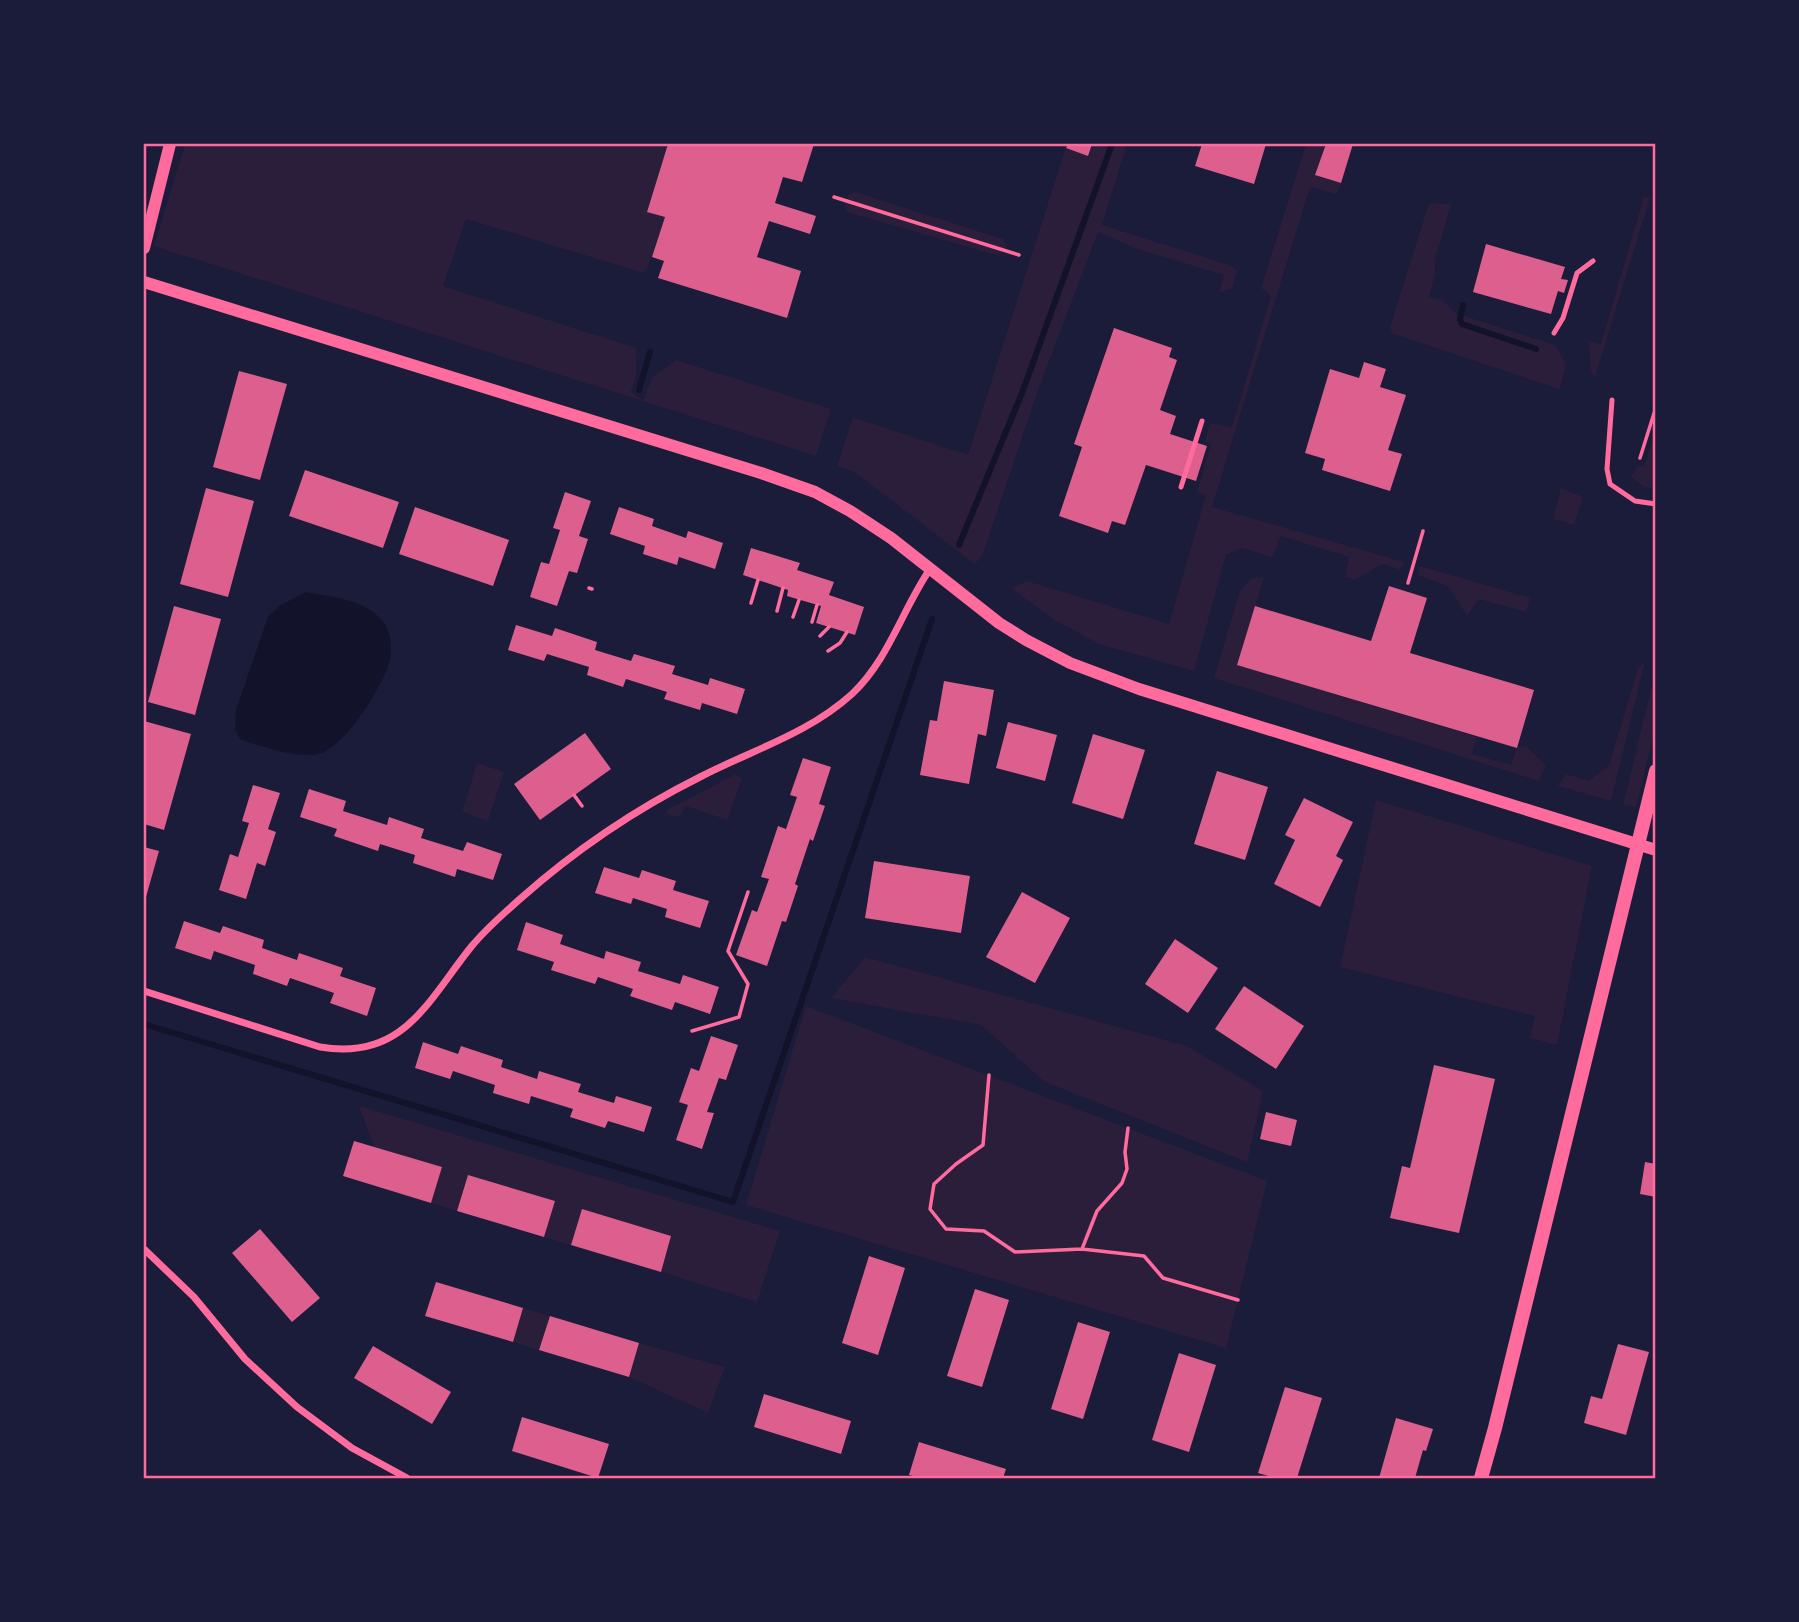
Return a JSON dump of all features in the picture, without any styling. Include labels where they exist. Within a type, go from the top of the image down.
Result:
[{"type":"main road","points":[[1481,1479],[1656,771]]},
{"type":"street","points":[[144,248],[170,144]]},
{"type":"street","points":[[144,282],[816,492],[881,531],[999,622],[1070,663],[1116,681],[1656,850]]},
{"type":"street","points":[[144,991],[320,1047],[340,1050],[383,1043],[413,1022],[442,989],[472,946],[519,900],[561,865],[667,794],[823,718],[854,692],[884,656],[916,589],[930,569]]},
{"type":"street","points":[[144,1249],[194,1297],[245,1359],[297,1407],[352,1448],[407,1479]]},
{"type":"lane","points":[[1554,333],[1563,318],[1577,273],[1593,261]]},
{"type":"lane","points":[[1612,400],[1607,469],[1610,484],[1635,501],[1656,504]]},
{"type":"lane","points":[[1181,487],[1202,421]]},
{"type":"path","points":[[834,197],[1019,255]]},
{"type":"path","points":[[1640,458],[1656,407]]},
{"type":"path","points":[[1408,583],[1423,531]]},
{"type":"path","points":[[751,603],[758,580]]},
{"type":"path","points":[[776,611],[783,588]]},
{"type":"path","points":[[793,617],[799,600]]},
{"type":"path","points":[[812,622],[817,605]]},
{"type":"path","points":[[820,636],[829,626]]},
{"type":"path","points":[[828,651],[840,643],[847,632]]},
{"type":"path","points":[[574,795],[582,806]]},
{"type":"path","points":[[692,1031],[739,1017],[748,984],[728,951],[747,892]]},
{"type":"path","points":[[989,1075],[984,1145],[956,1164],[934,1184],[930,1209],[946,1229],[985,1231],[1015,1252],[1082,1249],[1144,1256],[1163,1278],[1238,1300]]},
{"type":"path","points":[[1082,1249],[1097,1211],[1125,1176],[1128,1128]]},
{"type":"shaded area","points":[[185,144],[668,144],[647,211],[665,217],[644,273],[466,219],[443,286],[636,348],[637,372],[631,392],[643,400],[652,378],[676,360],[831,409],[816,456],[154,246]]},
{"type":"shaded area","points":[[1092,144],[1127,144],[1102,225],[1230,265],[1237,270],[1232,289],[1219,293],[1224,275],[1137,249],[1098,232],[1037,393],[983,554],[975,564],[854,472],[837,466],[853,417],[968,455],[1064,153],[1066,148],[1088,155]]},
{"type":"shaded area","points":[[1306,144],[1326,144],[1316,175],[1341,183],[1337,194],[1310,187],[1212,507],[1404,562],[1401,570],[1383,564],[1355,580],[1345,577],[1349,557],[1281,536],[1272,557],[1242,548],[1226,555],[1194,671],[1099,644],[1051,618],[1011,588],[1027,581],[1169,624],[1206,495],[1197,492],[1211,445],[1205,441],[1210,423],[1232,427],[1271,296],[1261,288]]},
{"type":"shaded area","points":[[855,192],[1003,239],[1007,245],[999,256],[847,212],[845,205],[848,195]]},
{"type":"shaded area","points":[[1644,196],[1650,198],[1595,377],[1591,372],[1589,341],[1601,344]]},
{"type":"shaded area","points":[[1431,203],[1451,204],[1435,260],[1435,275],[1429,297],[1443,300],[1455,313],[1555,345],[1566,364],[1560,389],[1392,333],[1390,327]]},
{"type":"shaded area","points":[[1655,432],[1655,488],[1644,487],[1631,477],[1637,467],[1644,466]]},
{"type":"shaded area","points":[[1561,488],[1583,497],[1574,525],[1553,519]]},
{"type":"shaded area","points":[[1420,566],[1530,598],[1526,612],[1479,599],[1467,616],[1448,586],[1417,575]]},
{"type":"shaded area","points":[[1264,577],[1238,665],[1477,737],[1472,754],[1511,765],[1517,748],[1526,746],[1546,765],[1539,781],[1214,678],[1240,591],[1252,578]]},
{"type":"shaded area","points":[[306,592],[348,600],[368,609],[377,615],[386,627],[391,645],[387,670],[362,714],[340,741],[328,750],[309,755],[279,751],[240,739],[235,729],[236,710],[268,617],[279,606]]},
{"type":"shaded area","points":[[1645,661],[1611,801],[1558,786],[1566,774],[1589,781],[1609,765],[1638,668]]},
{"type":"shaded area","points":[[1655,673],[1655,730],[1636,807],[1623,805]]},
{"type":"shaded area","points":[[477,763],[504,772],[488,821],[462,812]]},
{"type":"shaded area","points":[[736,774],[742,779],[727,820],[686,806],[679,817],[667,814],[667,810]]},
{"type":"shaded area","points":[[1376,800],[1592,866],[1557,1045],[1530,1038],[1535,1016],[1340,967]]},
{"type":"shaded area","points":[[865,957],[1187,1046],[1263,1091],[1247,1162],[1045,1082],[981,1025],[831,998]]},
{"type":"shaded area","points":[[806,1006],[1267,1181],[1226,1348],[746,1205]]},
{"type":"shaded area","points":[[359,1106],[780,1231],[757,1302],[661,1272],[671,1236],[582,1209],[571,1245],[544,1237],[555,1201],[468,1175],[457,1211],[431,1203],[374,1147]]},
{"type":"shaded area","points":[[523,1308],[550,1316],[539,1350],[513,1342]]},
{"type":"shaded area","points":[[639,1343],[725,1367],[708,1413],[629,1377]]},
{"type":"building","points":[[668,144],[814,144],[802,182],[783,177],[775,203],[816,216],[810,234],[769,221],[757,257],[801,271],[787,318],[658,278],[664,261],[652,257],[665,217],[647,212]]},
{"type":"building","points":[[1068,144],[1092,144],[1088,156],[1066,148]]},
{"type":"building","points":[[1202,144],[1266,144],[1254,184],[1195,166]]},
{"type":"building","points":[[1326,144],[1353,144],[1341,183],[1315,175]]},
{"type":"building","points":[[1486,244],[1565,267],[1561,279],[1568,280],[1564,293],[1558,291],[1551,314],[1473,292]]},
{"type":"building","points":[[1114,328],[1172,348],[1169,357],[1177,360],[1160,410],[1176,416],[1170,434],[1207,446],[1196,481],[1146,465],[1125,525],[1112,521],[1108,533],[1059,516],[1082,447],[1074,444]]},
{"type":"building","points":[[1364,362],[1386,369],[1380,387],[1406,395],[1388,450],[1402,454],[1390,491],[1322,470],[1325,459],[1305,453],[1330,369],[1359,378]]},
{"type":"building","points":[[239,371],[287,384],[260,480],[213,467]]},
{"type":"building","points":[[305,470],[399,502],[383,548],[289,516]]},
{"type":"building","points":[[206,488],[254,501],[228,597],[180,584]]},
{"type":"building","points":[[565,492],[591,501],[579,536],[588,539],[577,573],[569,571],[557,606],[530,597],[541,562],[549,564],[560,530],[553,528]]},
{"type":"building","points":[[415,507],[509,540],[493,586],[399,554]]},
{"type":"building","points":[[619,507],[654,519],[652,526],[686,538],[688,531],[723,543],[715,569],[679,557],[677,565],[643,554],[645,546],[610,534]]},
{"type":"building","points":[[751,548],[800,563],[797,570],[834,582],[829,595],[864,607],[855,635],[816,623],[821,606],[787,596],[788,590],[743,575]]},
{"type":"building","points":[[1389,586],[1427,598],[1410,653],[1534,690],[1517,748],[1237,665],[1255,606],[1371,641]]},
{"type":"building","points":[[174,606],[221,619],[195,715],[148,702]]},
{"type":"building","points":[[516,625],[552,636],[555,628],[597,642],[595,650],[631,661],[634,654],[675,666],[672,674],[708,685],[710,678],[745,689],[737,714],[702,703],[700,710],[664,699],[667,692],[626,679],[623,687],[587,675],[589,667],[547,654],[544,661],[508,650]]},
{"type":"building","points":[[944,681],[994,690],[986,736],[978,734],[969,784],[920,775],[930,720],[937,721]]},
{"type":"building","points":[[144,721],[191,734],[164,830],[144,824]]},
{"type":"building","points":[[1008,722],[1057,735],[1045,781],[996,768]]},
{"type":"building","points":[[585,733],[611,769],[540,820],[514,784]]},
{"type":"building","points":[[1093,734],[1145,750],[1123,819],[1072,803]]},
{"type":"building","points":[[803,758],[831,767],[819,804],[825,806],[813,841],[810,839],[786,922],[782,921],[767,966],[736,955],[752,910],[757,912],[769,879],[761,877],[778,826],[786,829],[797,797],[790,795]]},
{"type":"building","points":[[1217,771],[1268,787],[1245,860],[1194,844]]},
{"type":"building","points":[[253,785],[280,793],[268,829],[276,832],[265,866],[257,863],[246,899],[219,890],[230,854],[238,857],[249,823],[242,821]]},
{"type":"building","points":[[309,789],[346,801],[343,811],[387,825],[389,817],[424,829],[421,838],[463,851],[467,842],[502,854],[493,880],[457,869],[455,877],[413,863],[415,855],[380,844],[378,851],[334,836],[337,829],[300,817]]},
{"type":"building","points":[[1304,798],[1353,822],[1336,856],[1343,860],[1320,907],[1274,884],[1295,840],[1285,835]]},
{"type":"building","points":[[144,847],[159,851],[144,904]]},
{"type":"building","points":[[874,861],[970,876],[961,933],[865,918]]},
{"type":"building","points":[[604,867],[639,878],[642,870],[676,881],[673,890],[709,901],[700,928],[665,917],[667,909],[633,898],[631,904],[595,893]]},
{"type":"building","points":[[1022,892],[1070,918],[1035,983],[986,957]]},
{"type":"building","points":[[184,921],[220,933],[223,926],[264,940],[262,948],[297,960],[299,953],[343,968],[340,976],[376,988],[367,1016],[330,1003],[334,993],[290,978],[287,986],[253,974],[255,965],[214,951],[211,960],[175,948]]},
{"type":"building","points":[[526,922],[563,935],[560,944],[604,959],[606,951],[641,962],[638,971],[680,984],[683,975],[719,987],[710,1014],[675,1002],[672,1010],[630,996],[633,989],[598,977],[595,984],[551,970],[554,962],[517,950]]},
{"type":"building","points":[[1175,939],[1218,968],[1188,1013],[1145,984]]},
{"type":"building","points":[[1244,986],[1304,1026],[1276,1069],[1215,1029]]},
{"type":"building","points":[[711,1036],[738,1045],[726,1080],[719,1078],[707,1112],[714,1113],[702,1149],[676,1140],[688,1105],[679,1102],[691,1068],[699,1071]]},
{"type":"building","points":[[423,1042],[458,1054],[461,1046],[503,1060],[501,1067],[537,1079],[539,1071],[581,1084],[578,1092],[614,1103],[616,1096],[652,1107],[644,1132],[608,1121],[605,1128],[570,1117],[573,1109],[531,1096],[529,1104],[493,1093],[495,1085],[453,1071],[450,1079],[415,1068]]},
{"type":"building","points":[[1434,1065],[1495,1079],[1459,1233],[1390,1218],[1402,1166],[1410,1168]]},
{"type":"building","points":[[1266,1112],[1297,1120],[1291,1146],[1260,1139]]},
{"type":"building","points":[[354,1141],[442,1167],[431,1203],[343,1176]]},
{"type":"building","points":[[1645,1162],[1656,1164],[1656,1197],[1640,1194]]},
{"type":"building","points":[[468,1175],[555,1201],[544,1237],[457,1211]]},
{"type":"building","points":[[582,1209],[671,1236],[661,1272],[571,1245]]},
{"type":"building","points":[[260,1229],[320,1298],[292,1322],[232,1253]]},
{"type":"building","points":[[869,1256],[905,1268],[878,1355],[842,1343]]},
{"type":"building","points":[[436,1282],[523,1308],[513,1342],[425,1316]]},
{"type":"building","points":[[975,1289],[1009,1300],[982,1387],[947,1376]]},
{"type":"building","points":[[550,1316],[639,1343],[629,1377],[539,1350]]},
{"type":"building","points":[[1078,1322],[1110,1332],[1083,1419],[1051,1409]]},
{"type":"building","points":[[1618,1344],[1649,1352],[1626,1435],[1584,1423],[1591,1396],[1602,1399]]},
{"type":"building","points":[[373,1346],[451,1392],[432,1424],[354,1378]]},
{"type":"building","points":[[1179,1353],[1216,1365],[1189,1452],[1152,1440]]},
{"type":"building","points":[[1285,1387],[1322,1398],[1297,1478],[1275,1478],[1258,1473]]},
{"type":"building","points":[[764,1394],[851,1421],[841,1454],[754,1427]]},
{"type":"building","points":[[522,1417],[609,1444],[598,1478],[512,1451]]},
{"type":"building","points":[[1396,1418],[1433,1429],[1426,1451],[1423,1450],[1415,1478],[1379,1478]]},
{"type":"building","points":[[919,1442],[1006,1469],[1003,1478],[921,1478],[909,1475]]},
{"type":"waterway","points":[[959,545],[1022,393],[1112,144]]},
{"type":"waterway","points":[[1463,305],[1460,319],[1462,324],[1536,349]]},
{"type":"waterway","points":[[639,390],[650,352]]},
{"type":"waterway","points":[[144,1024],[733,1202],[932,619]]}]
